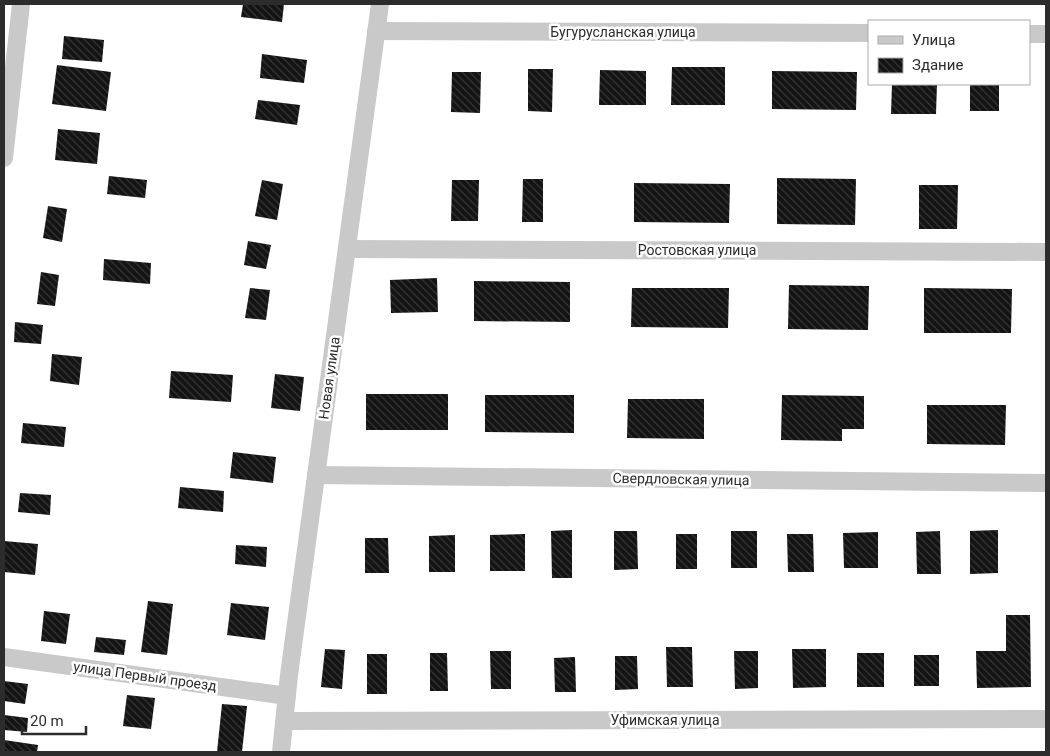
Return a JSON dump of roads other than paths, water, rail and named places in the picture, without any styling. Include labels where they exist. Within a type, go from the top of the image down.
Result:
[{"type":"street","points":[[4,158],[21,4]]},
{"type":"street","name":"Новая улица","points":[[281,752],[316,475],[380,4]]},
{"type":"street","name":"Бугурусланская улица","points":[[376,31],[868,33]]},
{"type":"street","points":[[1030,34],[1046,34]]},
{"type":"street","name":"Ростовская улица","points":[[347,249],[1046,252]]},
{"type":"street","name":"Свердловская улица","points":[[316,475],[1046,483]]},
{"type":"street","name":"улица Первый проезд","points":[[4,657],[287,696]]},
{"type":"street","name":"Уфимская улица","points":[[285,721],[1046,719]]}]
